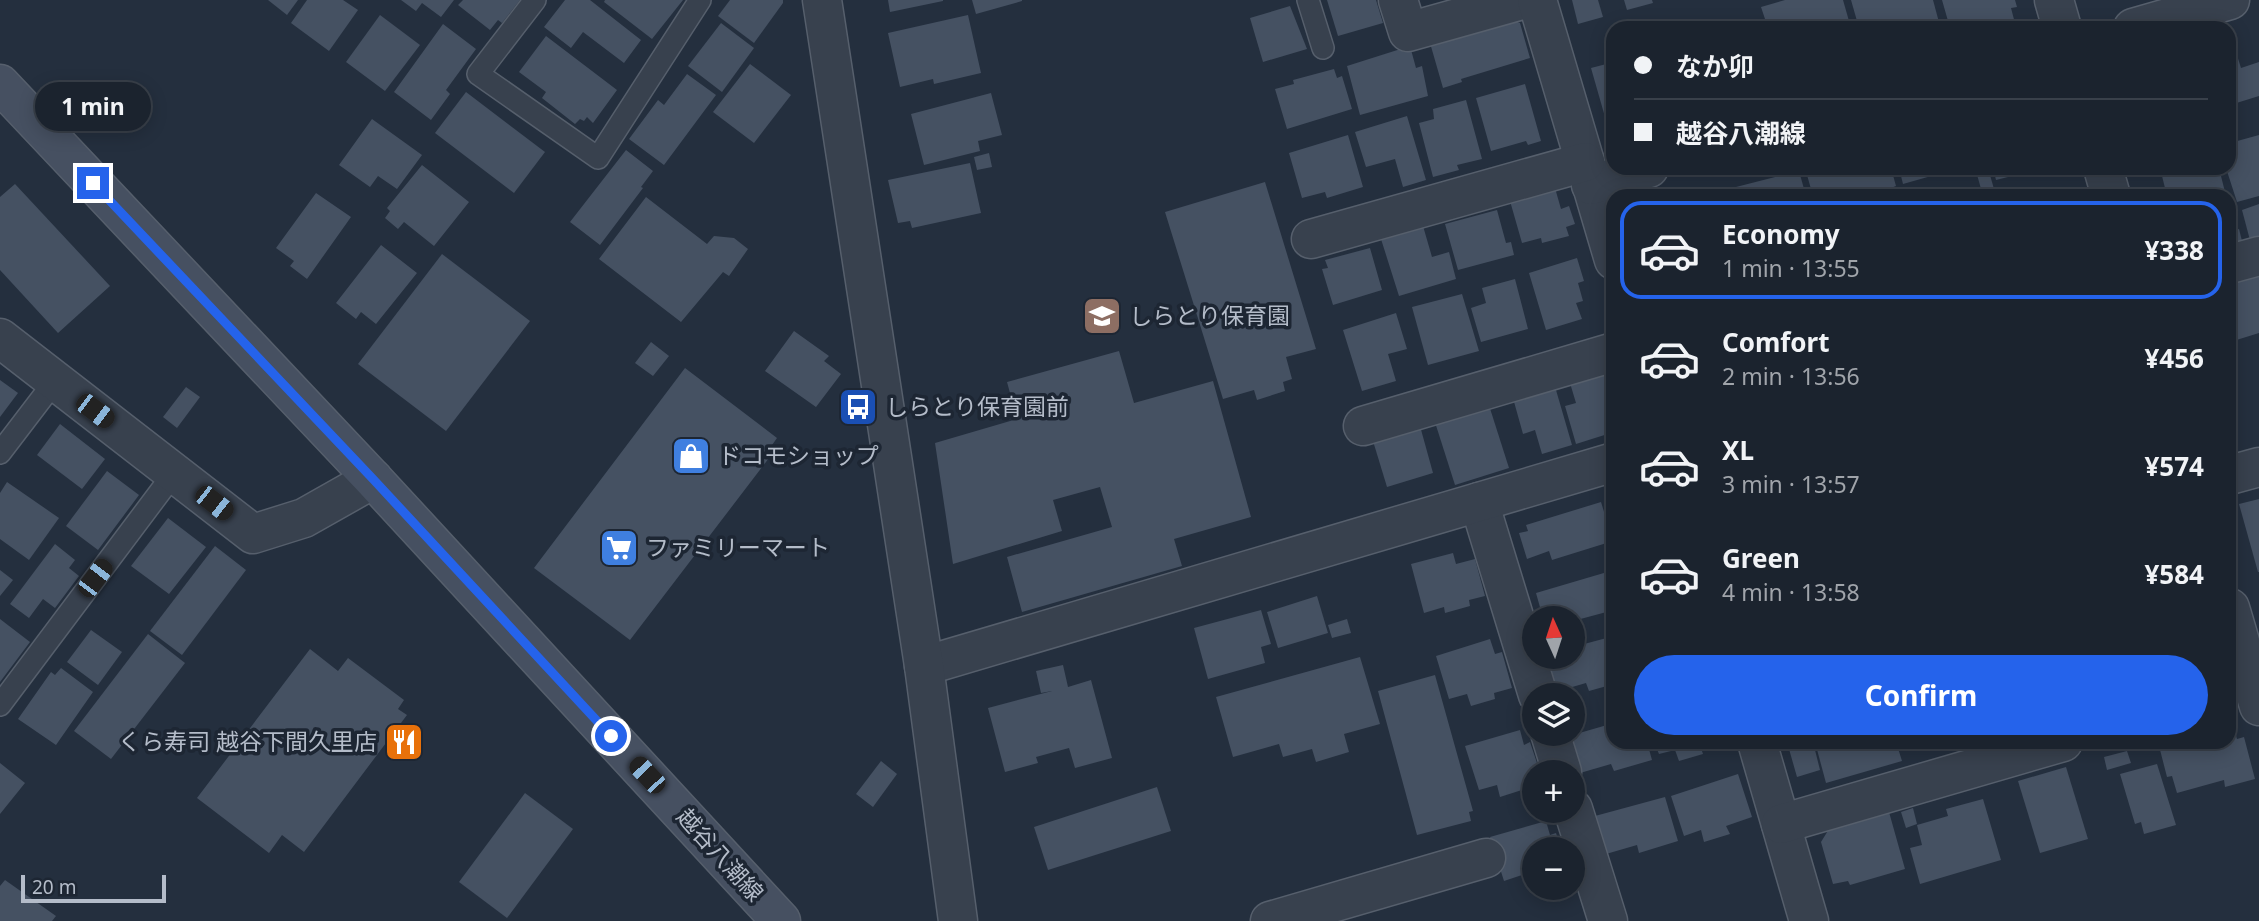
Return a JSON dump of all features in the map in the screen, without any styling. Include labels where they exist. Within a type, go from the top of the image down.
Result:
[{"type":"main road","name":"越谷八潮線","points":[[0,84],[373,479],[781,921]]},
{"type":"street","points":[[822,0],[924,666],[958,921]]},
{"type":"street","points":[[1398,0],[1408,32],[1522,0]]},
{"type":"street","points":[[1537,0],[1606,234]]},
{"type":"street","points":[[2054,0],[2060,21]]},
{"type":"street","points":[[2157,21],[2230,0]]},
{"type":"street","points":[[1311,240],[1588,174],[1606,172]]},
{"type":"street","points":[[2236,262],[2259,256]]},
{"type":"street","points":[[0,338],[253,534],[304,518],[373,479]]},
{"type":"street","points":[[1363,426],[1606,354]]},
{"type":"street","points":[[924,666],[1606,464]]},
{"type":"street","points":[[2236,473],[2259,467]]},
{"type":"street","points":[[1479,502],[1534,683]]},
{"type":"street","points":[[2236,634],[2250,693]]},
{"type":"street","points":[[1758,749],[1810,921]]},
{"type":"street","points":[[1781,824],[2039,749]]},
{"type":"street","points":[[1577,823],[1608,921]]},
{"type":"street","points":[[1270,921],[1486,858]]},
{"type":"street","points":[[939,921],[950,862]]},
{"type":"lane","points":[[535,0],[478,74],[598,158],[700,0]]},
{"type":"lane","points":[[1308,0],[1323,48]]},
{"type":"lane","points":[[0,453],[55,381]]},
{"type":"lane","points":[[0,705],[175,472]]},
{"type":"building","points":[[268,0],[298,0],[287,15]]},
{"type":"building","points":[[307,0],[343,0],[358,10],[329,51],[291,23]]},
{"type":"building","points":[[401,0],[454,0],[441,17],[422,3],[416,11]]},
{"type":"building","points":[[463,0],[520,0],[502,23],[498,20],[490,30],[458,5]]},
{"type":"building","points":[[565,0],[590,0],[641,40],[624,63],[583,32],[571,48],[544,27]]},
{"type":"building","points":[[683,0],[652,39],[604,2]]},
{"type":"building","points":[[730,0],[783,0],[783,3],[754,43],[718,16]]},
{"type":"building","points":[[888,0],[943,0],[943,1],[890,12]]},
{"type":"building","points":[[972,0],[1022,0],[1022,1],[976,14]]},
{"type":"building","points":[[1327,0],[1376,0],[1383,23],[1338,36]]},
{"type":"building","points":[[1572,0],[1598,0],[1603,17],[1578,24]]},
{"type":"building","points":[[1624,0],[1652,0],[1653,3],[1627,10]]},
{"type":"building","points":[[1785,0],[1843,0],[1849,21],[1766,21],[1761,7]]},
{"type":"building","points":[[1851,0],[1933,0],[1939,21],[1857,21]]},
{"type":"building","points":[[1942,0],[2015,0],[2017,7],[2011,8],[2014,21],[1948,21]]},
{"type":"building","points":[[1290,6],[1307,49],[1263,62],[1250,18]]},
{"type":"building","points":[[380,15],[420,45],[385,91],[346,62]]},
{"type":"building","points":[[968,15],[981,73],[934,84],[933,79],[900,87],[888,33]]},
{"type":"building","points":[[1506,18],[1520,23],[1530,58],[1461,79],[1462,82],[1443,88],[1428,36]]},
{"type":"building","points":[[721,23],[754,48],[722,92],[688,66]]},
{"type":"building","points":[[443,24],[476,49],[446,90],[450,94],[431,120],[394,92]]},
{"type":"building","points":[[546,36],[617,90],[593,123],[587,117],[575,124],[542,98],[546,92],[519,72]]},
{"type":"building","points":[[1410,46],[1416,68],[1422,66],[1428,96],[1360,115],[1347,66]]},
{"type":"building","points":[[2236,52],[2241,68],[2259,62],[2259,96],[2236,103]]},
{"type":"building","points":[[750,64],[791,95],[754,143],[713,112]]},
{"type":"building","points":[[1606,64],[1606,117],[1605,117],[1591,68]]},
{"type":"building","points":[[1334,69],[1337,78],[1342,76],[1352,109],[1287,129],[1275,89],[1294,84],[1293,80]]},
{"type":"building","points":[[687,74],[716,95],[664,165],[629,139],[658,100],[664,105]]},
{"type":"building","points":[[1525,84],[1541,141],[1528,145],[1526,141],[1491,151],[1476,98]]},
{"type":"building","points":[[466,92],[545,152],[514,193],[435,133]]},
{"type":"building","points":[[991,93],[1002,135],[978,141],[980,151],[924,165],[911,114]]},
{"type":"building","points":[[1466,100],[1482,159],[1457,165],[1459,170],[1433,177],[1419,123],[1434,119],[1433,109]]},
{"type":"building","points":[[1407,116],[1426,180],[1403,187],[1395,159],[1366,167],[1355,132]]},
{"type":"building","points":[[372,119],[422,155],[397,189],[378,176],[370,187],[339,165]]},
{"type":"building","points":[[1348,135],[1363,187],[1327,198],[1325,192],[1302,198],[1289,153]]},
{"type":"building","points":[[2259,135],[2259,196],[2237,202],[2236,189],[2233,189],[2228,175],[2236,175],[2236,141]]},
{"type":"building","points":[[626,150],[653,171],[600,245],[570,222]]},
{"type":"building","points":[[989,153],[992,167],[977,170],[974,157]]},
{"type":"building","points":[[970,163],[981,213],[912,228],[910,221],[898,223],[888,180]]},
{"type":"building","points":[[422,165],[469,202],[434,246],[404,222],[398,229],[385,218],[390,211],[387,208]]},
{"type":"building","points":[[1783,175],[1800,175],[1804,189],[1736,189]]},
{"type":"building","points":[[1807,175],[1893,175],[1896,186],[1891,189],[1811,189]]},
{"type":"building","points":[[1901,175],[1935,175],[1903,184]]},
{"type":"building","points":[[1977,175],[1990,175],[1994,189],[1981,189]]},
{"type":"building","points":[[1995,175],[2016,175],[1996,180]]},
{"type":"building","points":[[2162,175],[2221,175],[2224,189],[2165,189]]},
{"type":"building","points":[[1553,181],[1561,209],[1569,206],[1575,224],[1566,227],[1569,236],[1542,243],[1541,238],[1522,243],[1508,194]]},
{"type":"building","points":[[1265,182],[1316,349],[1286,357],[1292,379],[1283,382],[1285,391],[1257,400],[1254,390],[1223,399],[1165,212]]},
{"type":"building","points":[[15,184],[110,286],[58,333],[0,270],[0,197]]},
{"type":"building","points":[[316,193],[351,217],[307,279],[290,266],[294,261],[276,248]]},
{"type":"building","points":[[646,197],[707,244],[714,236],[734,238],[748,249],[729,276],[723,272],[681,322],[599,259]]},
{"type":"building","points":[[2259,204],[2259,242],[2251,244],[2242,210]]},
{"type":"building","points":[[1497,210],[1506,243],[1511,242],[1514,255],[1458,270],[1445,224]]},
{"type":"building","points":[[1423,226],[1432,257],[1449,252],[1456,279],[1399,296],[1381,239]]},
{"type":"building","points":[[2239,229],[2243,245],[2236,247],[2236,230]]},
{"type":"building","points":[[381,245],[417,273],[376,324],[361,312],[356,319],[336,303]]},
{"type":"building","points":[[1370,248],[1382,290],[1333,305],[1322,269],[1328,268],[1325,260]]},
{"type":"building","points":[[442,254],[530,321],[446,431],[358,364]]},
{"type":"building","points":[[1577,258],[1584,281],[1578,283],[1583,301],[1576,303],[1582,319],[1546,330],[1529,273]]},
{"type":"building","points":[[2259,276],[2259,333],[2236,340],[2236,282]]},
{"type":"building","points":[[1515,279],[1528,329],[1481,342],[1471,308],[1486,303],[1482,288]]},
{"type":"building","points":[[1462,294],[1479,351],[1428,365],[1412,307]]},
{"type":"building","points":[[1396,313],[1407,349],[1388,354],[1396,381],[1362,391],[1343,330]]},
{"type":"building","points":[[794,331],[829,356],[824,361],[841,374],[816,407],[765,371]]},
{"type":"building","points":[[651,342],[669,356],[653,376],[635,363]]},
{"type":"building","points":[[1119,351],[1134,403],[1213,381],[1251,517],[1174,539],[1182,566],[1022,612],[1007,557],[1112,527],[1100,487],[1053,500],[1062,531],[953,564],[935,443],[1017,419],[1007,382]]},
{"type":"building","points":[[685,368],[777,438],[765,455],[769,458],[630,640],[534,568]]},
{"type":"building","points":[[1606,373],[1606,435],[1576,444],[1565,406],[1576,403],[1570,383]]},
{"type":"building","points":[[0,380],[18,393],[0,417]]},
{"type":"building","points":[[1547,381],[1550,392],[1556,390],[1572,445],[1542,454],[1535,430],[1523,434],[1511,391]]},
{"type":"building","points":[[186,387],[200,397],[177,428],[163,417]]},
{"type":"building","points":[[1487,399],[1509,468],[1455,485],[1433,416]]},
{"type":"building","points":[[60,424],[105,459],[82,489],[37,455]]},
{"type":"building","points":[[1420,426],[1433,473],[1387,487],[1373,441]]},
{"type":"building","points":[[107,471],[139,495],[98,550],[66,526]]},
{"type":"building","points":[[7,482],[59,518],[29,560],[0,539],[0,493]]},
{"type":"building","points":[[2259,499],[2259,572],[2258,572],[2239,504]]},
{"type":"building","points":[[1601,502],[1606,518],[1606,543],[1552,560],[1549,551],[1527,559],[1519,533],[1528,531],[1526,525]]},
{"type":"building","points":[[168,518],[206,547],[169,594],[131,566]]},
{"type":"building","points":[[55,544],[75,560],[69,568],[79,576],[55,608],[43,599],[29,618],[10,604]]},
{"type":"building","points":[[215,546],[246,570],[182,655],[150,631]]},
{"type":"building","points":[[1453,553],[1456,564],[1475,559],[1485,596],[1469,600],[1470,606],[1445,613],[1444,607],[1424,613],[1411,564]]},
{"type":"building","points":[[0,570],[13,580],[0,596]]},
{"type":"building","points":[[1606,572],[1606,612],[1586,618],[1586,606],[1540,606],[1536,593]]},
{"type":"building","points":[[1317,596],[1328,633],[1278,648],[1267,612]]},
{"type":"building","points":[[1261,610],[1271,644],[1261,647],[1265,663],[1208,679],[1194,628]]},
{"type":"building","points":[[0,619],[30,642],[0,682]]},
{"type":"building","points":[[1347,619],[1351,633],[1332,638],[1328,625]]},
{"type":"building","points":[[91,630],[122,652],[98,685],[67,662]]},
{"type":"building","points":[[148,634],[185,663],[111,759],[74,731]]},
{"type":"building","points":[[1606,638],[1606,686],[1589,691],[1586,683],[1552,683],[1549,669],[1585,669],[1586,644]]},
{"type":"building","points":[[1490,639],[1495,654],[1502,652],[1512,688],[1494,693],[1495,699],[1471,706],[1467,694],[1449,699],[1436,656]]},
{"type":"building","points":[[310,649],[338,671],[348,658],[404,700],[398,709],[407,715],[304,852],[282,835],[269,853],[197,798]]},
{"type":"building","points":[[1360,657],[1380,724],[1344,734],[1349,752],[1316,762],[1312,749],[1283,757],[1279,744],[1233,757],[1216,697]]},
{"type":"building","points":[[1063,665],[1068,687],[1091,680],[1112,758],[1075,768],[1069,748],[1036,757],[1038,763],[1005,772],[988,708],[1052,691],[1041,693],[1036,671]]},
{"type":"building","points":[[61,668],[93,692],[56,745],[18,719],[51,672],[55,675]]},
{"type":"building","points":[[1435,675],[1473,811],[1469,812],[1471,821],[1417,835],[1378,691]]},
{"type":"building","points":[[1606,725],[1606,749],[1649,749],[1652,760],[1614,771],[1611,764],[1585,772],[1585,760],[1576,760],[1572,746],[1585,746],[1585,731]]},
{"type":"building","points":[[1520,730],[1522,746],[1531,746],[1536,760],[1522,760],[1522,790],[1500,797],[1497,785],[1479,790],[1465,746]]},
{"type":"building","points":[[2236,736],[2237,739],[2244,737],[2255,779],[2225,787],[2224,780],[2177,793],[2172,776],[2167,777],[2160,749],[2236,749]]},
{"type":"building","points":[[1657,749],[1701,749],[1703,754],[1679,761],[1675,750],[1659,754]]},
{"type":"building","points":[[1789,749],[1815,749],[1820,770],[1797,777]]},
{"type":"building","points":[[1817,749],[1898,749],[1902,761],[1826,783]]},
{"type":"building","points":[[2127,751],[2131,763],[2107,770],[2104,757]]},
{"type":"building","points":[[881,761],[897,774],[873,807],[856,794]]},
{"type":"building","points":[[0,763],[25,783],[0,814]]},
{"type":"building","points":[[2157,764],[2176,825],[2144,834],[2141,822],[2135,824],[2120,774]]},
{"type":"building","points":[[2066,767],[2088,839],[2040,853],[2018,781]]},
{"type":"building","points":[[1738,774],[1752,817],[1726,826],[1730,834],[1704,842],[1701,830],[1684,836],[1671,796]]},
{"type":"building","points":[[1157,787],[1171,831],[1048,870],[1034,827]]},
{"type":"building","points":[[525,793],[573,829],[507,918],[459,882]]},
{"type":"building","points":[[1665,797],[1678,841],[1639,853],[1637,845],[1606,854],[1595,816]]},
{"type":"building","points":[[1983,799],[2001,860],[1920,884],[1910,848],[1922,845],[1917,825],[1948,816],[1946,809]]},
{"type":"building","points":[[1913,808],[1917,824],[1906,828],[1901,812]]},
{"type":"building","points":[[1889,812],[1905,869],[1850,885],[1848,881],[1833,884],[1821,842],[1829,829]]},
{"type":"building","points":[[1547,823],[1550,835],[1556,833],[1557,837],[1522,837],[1522,875],[1504,881],[1490,837]]},
{"type":"building","points":[[5,880],[56,916],[52,921],[0,921],[0,886]]},
{"type":"place","name":"しらとり保育園","points":[[1102,316]]},
{"type":"place","name":"しらとり保育園前","points":[[858,407]]},
{"type":"place","name":"ドコモショップ","points":[[691,456]]},
{"type":"place","name":"ファミリーマート","points":[[619,548]]},
{"type":"place","name":"くら寿司 越谷下間久里店","points":[[404,742]]},
{"type":"route","points":[[93,183],[611,736]]}]
